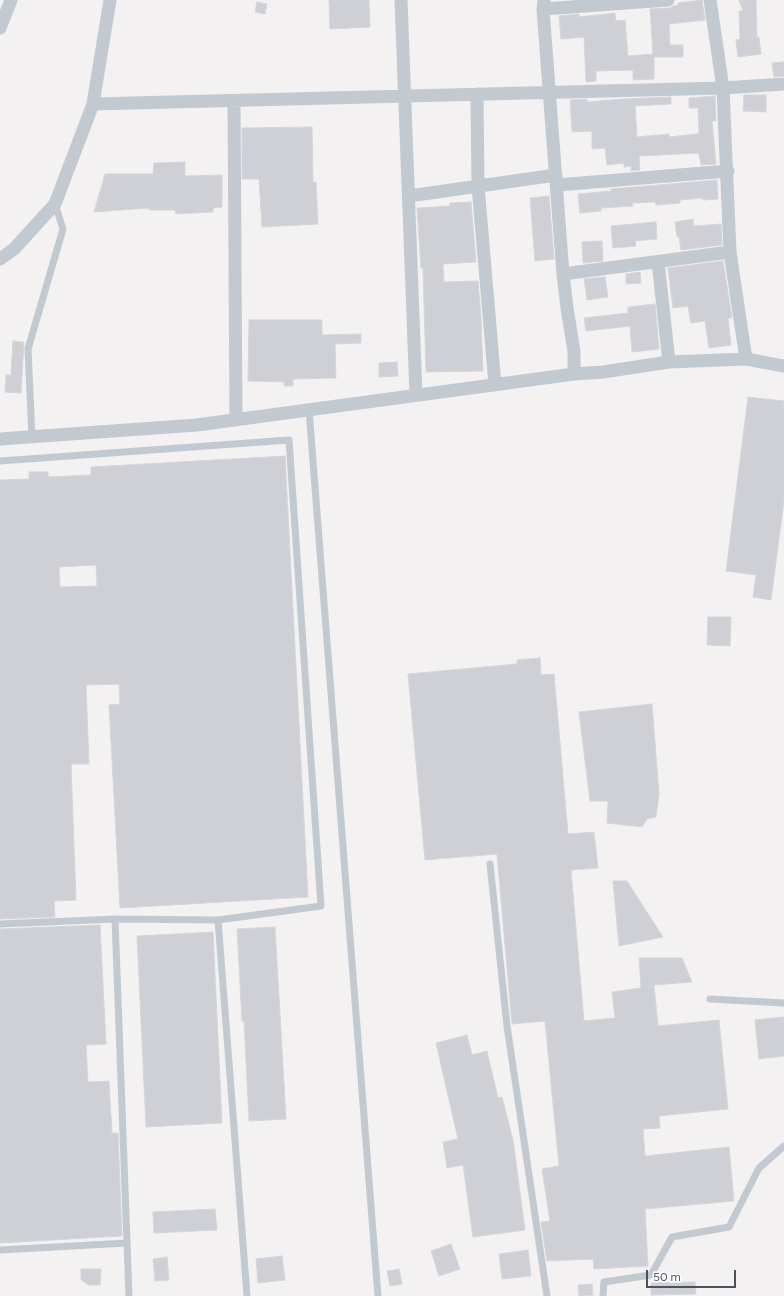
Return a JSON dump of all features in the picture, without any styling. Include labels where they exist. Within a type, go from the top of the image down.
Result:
[{"type":"street","points":[[0,28],[11,0]]},
{"type":"street","points":[[0,259],[14,249],[55,204],[93,104],[110,0]]},
{"type":"street","points":[[401,0],[416,395]]},
{"type":"street","points":[[574,374],[574,351],[563,274],[544,4],[668,0]]},
{"type":"street","points":[[710,0],[723,88],[728,171],[730,252],[746,359]]},
{"type":"street","points":[[93,104],[723,88],[784,84]]},
{"type":"street","points":[[477,94],[478,186],[495,385]]},
{"type":"street","points":[[234,101],[236,420]]},
{"type":"street","points":[[409,196],[478,186],[557,180],[728,171]]},
{"type":"street","points":[[563,274],[730,252]]},
{"type":"street","points":[[658,262],[669,362]]},
{"type":"street","points":[[0,439],[197,425],[669,362],[746,359],[784,366]]},
{"type":"lane","points":[[32,437],[28,349],[63,229],[55,204]]},
{"type":"lane","points":[[310,410],[378,1296]]},
{"type":"lane","points":[[0,461],[289,440],[321,906],[218,920],[115,919],[0,924]]},
{"type":"lane","points":[[490,864],[506,1026],[547,1296]]},
{"type":"lane","points":[[115,919],[129,1296]]},
{"type":"lane","points":[[218,920],[247,1296]]},
{"type":"lane","points":[[710,999],[784,1003]]},
{"type":"lane","points":[[603,1296],[604,1282],[651,1275],[672,1237],[729,1227],[759,1168],[784,1146]]},
{"type":"lane","points":[[0,1250],[127,1243]]},
{"type":"building","points":[[329,0],[369,0],[370,27],[330,29]]},
{"type":"building","points":[[702,0],[705,20],[669,24],[670,45],[683,45],[683,57],[654,57],[654,79],[633,80],[633,70],[596,71],[596,81],[586,82],[584,37],[561,39],[559,16],[579,14],[579,17],[615,13],[616,21],[625,20],[628,56],[653,54],[650,9],[670,8],[678,5],[678,3]]},
{"type":"building","points":[[739,0],[756,0],[757,38],[759,37],[761,54],[738,57],[736,40],[740,39],[739,11],[743,11]]},
{"type":"building","points":[[257,2],[267,4],[265,14],[255,12]]},
{"type":"building","points":[[784,62],[784,76],[774,77],[772,63]]},
{"type":"building","points":[[744,95],[766,95],[766,112],[743,111]]},
{"type":"building","points":[[715,96],[716,121],[712,121],[716,164],[701,165],[699,153],[639,156],[640,170],[631,171],[631,166],[624,167],[624,163],[607,165],[605,148],[592,149],[592,131],[572,132],[570,100],[587,99],[587,102],[671,97],[671,104],[635,106],[637,137],[669,134],[669,137],[697,134],[699,133],[698,108],[689,108],[689,98]]},
{"type":"building","points":[[312,127],[313,182],[316,182],[318,224],[262,227],[259,179],[242,179],[242,128]]},
{"type":"building","points":[[185,162],[185,176],[222,175],[222,207],[213,208],[213,212],[176,214],[175,210],[149,210],[149,208],[94,212],[105,174],[153,174],[154,163]]},
{"type":"building","points":[[717,180],[718,199],[703,200],[703,198],[680,200],[680,203],[656,205],[655,202],[632,203],[633,206],[601,208],[601,211],[580,213],[578,194],[611,191],[611,189]]},
{"type":"building","points":[[549,196],[554,259],[535,261],[530,198]]},
{"type":"building","points":[[471,202],[476,262],[443,264],[444,282],[478,281],[483,371],[426,372],[423,268],[421,268],[417,208],[450,206],[450,203]]},
{"type":"building","points":[[693,219],[694,226],[721,224],[722,245],[681,250],[675,222]]},
{"type":"building","points":[[656,222],[657,239],[635,241],[636,246],[613,248],[611,226]]},
{"type":"building","points":[[602,241],[603,261],[583,263],[582,242]]},
{"type":"building","points":[[723,261],[732,318],[728,318],[731,345],[709,348],[705,321],[691,323],[688,306],[673,308],[668,268]]},
{"type":"building","points":[[640,272],[641,283],[626,284],[626,274]]},
{"type":"building","points":[[605,277],[608,297],[587,300],[584,279]]},
{"type":"building","points":[[655,304],[659,349],[632,352],[630,326],[586,331],[584,318],[628,313],[628,307]]},
{"type":"building","points":[[249,320],[322,320],[322,335],[361,334],[361,343],[335,344],[336,378],[293,379],[293,386],[284,386],[284,382],[248,381]]},
{"type":"building","points":[[13,341],[24,342],[21,393],[5,392],[6,375],[11,375]]},
{"type":"building","points":[[397,362],[398,376],[379,377],[379,363]]},
{"type":"building","points":[[748,397],[784,401],[784,501],[771,600],[753,597],[756,575],[726,571]]},
{"type":"building","points":[[285,456],[308,897],[120,908],[109,705],[120,704],[119,684],[86,685],[89,764],[71,764],[76,900],[54,901],[55,917],[0,919],[0,480],[29,479],[29,472],[48,472],[48,477],[91,475],[91,467]],"holes":[[[96,565],[97,586],[60,587],[59,567]]]},
{"type":"building","points":[[708,617],[731,617],[730,646],[707,645]]},
{"type":"building","points":[[540,658],[541,675],[554,674],[568,834],[594,832],[598,868],[571,870],[584,1021],[615,1018],[612,992],[641,988],[639,958],[682,958],[692,982],[654,985],[658,1026],[719,1020],[728,1109],[659,1116],[660,1128],[643,1129],[645,1156],[729,1147],[734,1201],[645,1209],[648,1266],[594,1269],[593,1259],[547,1261],[541,1222],[550,1221],[542,1169],[559,1166],[545,1021],[512,1024],[497,854],[425,860],[408,674],[517,664],[517,660]]},
{"type":"building","points":[[652,704],[659,794],[656,817],[647,819],[642,827],[607,823],[608,801],[590,801],[579,712]]},
{"type":"building","points":[[613,881],[627,881],[663,937],[619,946]]},
{"type":"building","points":[[100,925],[106,1044],[86,1045],[88,1082],[109,1081],[112,1133],[118,1133],[122,1236],[0,1243],[0,929]]},
{"type":"building","points":[[275,927],[286,1119],[249,1121],[244,1021],[242,1021],[237,929]]},
{"type":"building","points":[[213,932],[222,1123],[146,1127],[137,936]]},
{"type":"building","points":[[784,1017],[784,1056],[759,1059],[755,1020]]},
{"type":"building","points":[[467,1035],[472,1055],[487,1051],[498,1098],[502,1097],[513,1140],[525,1230],[473,1237],[463,1165],[447,1168],[443,1142],[458,1139],[436,1043]]},
{"type":"building","points":[[215,1209],[217,1230],[154,1233],[153,1212]]},
{"type":"building","points":[[451,1244],[460,1269],[439,1276],[431,1251]]},
{"type":"building","points":[[528,1250],[531,1276],[502,1279],[499,1254]]},
{"type":"building","points":[[282,1256],[285,1280],[258,1283],[256,1259]]},
{"type":"building","points":[[167,1257],[169,1280],[155,1281],[153,1259]]},
{"type":"building","points":[[81,1269],[101,1269],[100,1285],[89,1285],[81,1280]]},
{"type":"building","points":[[399,1269],[402,1284],[390,1286],[387,1271]]},
{"type":"building","points":[[695,1282],[696,1294],[651,1295],[651,1283]]},
{"type":"building","points":[[592,1284],[593,1295],[579,1296],[578,1285]]}]
